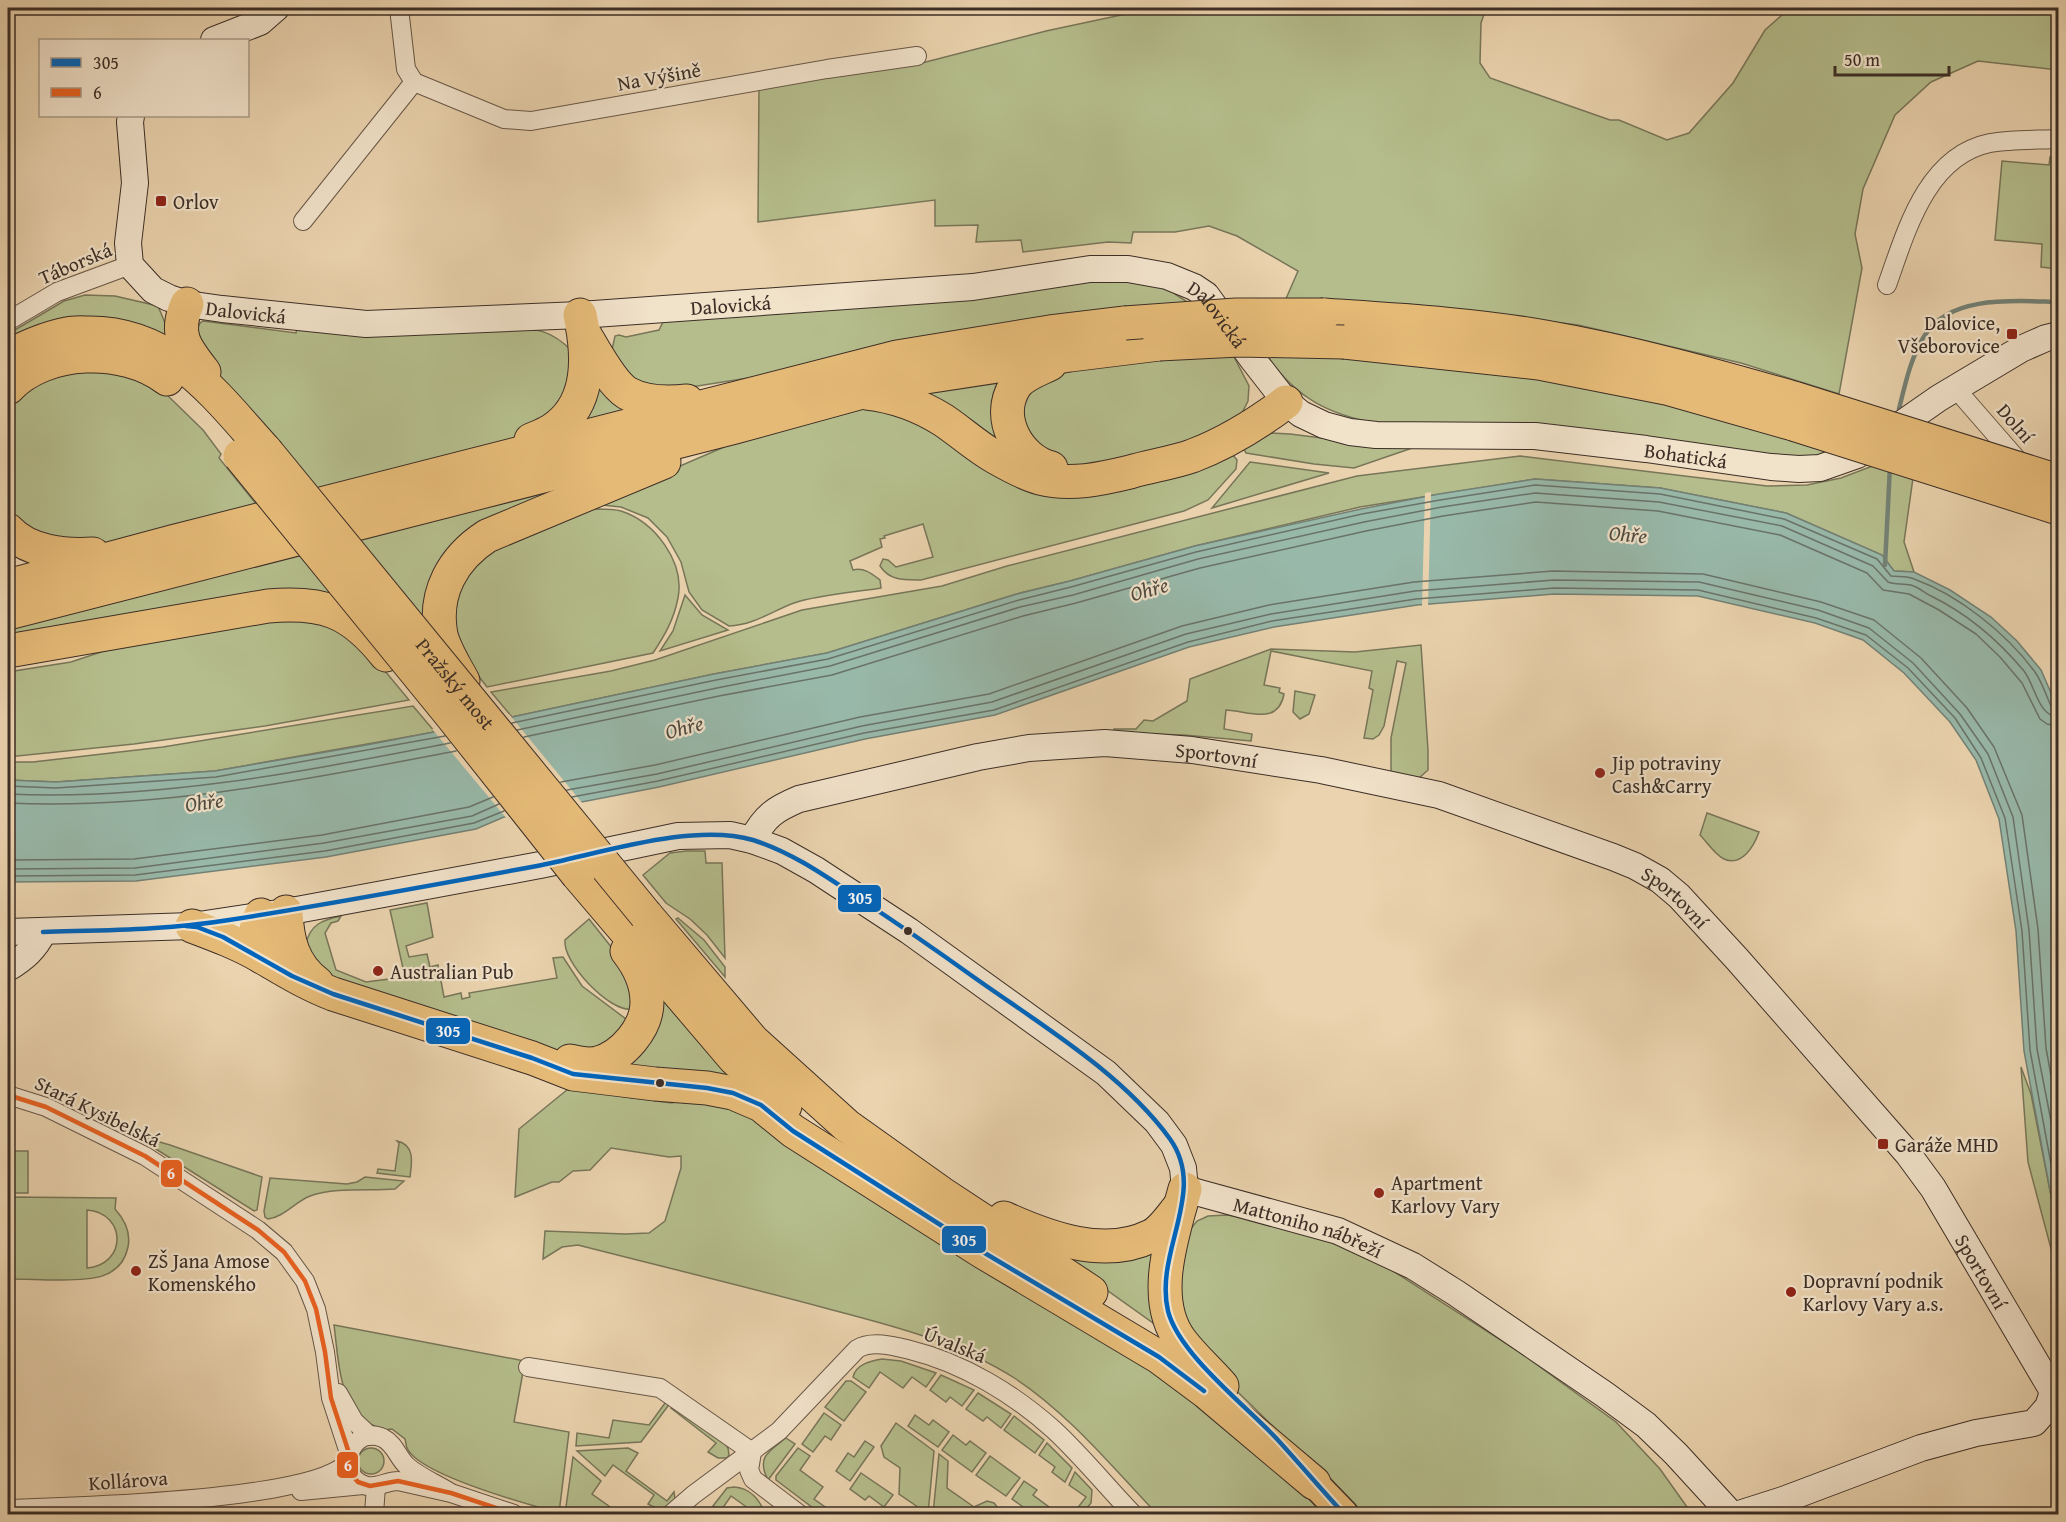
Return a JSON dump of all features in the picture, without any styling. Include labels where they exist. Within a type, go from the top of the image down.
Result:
[{"type":"highway","points":[[187,304],[182,316],[180,331],[185,346],[253,454]]},
{"type":"highway","points":[[8,586],[897,357],[1050,332],[1125,323],[1236,315],[1323,315],[1428,322],[1544,336],[1668,362],[2058,508]]},
{"type":"highway","points":[[583,325],[614,380],[626,392],[653,401],[669,403],[746,395]]},
{"type":"highway","points":[[477,464],[553,430],[567,417],[580,399],[586,376],[583,325]]},
{"type":"highway","points":[[8,356],[38,342],[69,333],[108,333],[138,340],[167,353],[205,383],[253,454]]},
{"type":"highway","points":[[8,613],[735,427],[906,380],[1159,344],[1239,340],[1344,342],[1539,363],[1795,411],[2058,481]]},
{"type":"highway","points":[[1070,355],[1022,378],[1014,386],[1007,410],[1009,427],[1016,442],[1029,457],[1043,466],[1067,472],[1112,476]]},
{"type":"highway","points":[[8,388],[15,380],[40,366],[70,358],[105,357],[133,362],[162,376],[182,391],[253,454]]},
{"type":"highway","points":[[862,393],[883,395],[905,402],[942,419],[992,456],[1016,469],[1041,479],[1068,482],[1092,481],[1191,456],[1235,436],[1264,419],[1286,402]]},
{"type":"highway","points":[[483,717],[447,650],[439,617],[441,592],[449,574],[468,550],[487,536],[668,460],[735,427]]},
{"type":"highway","name":"Pražský most","points":[[253,454],[451,715],[578,875],[628,926]]},
{"type":"highway","name":"Pražský most","points":[[253,454],[483,717],[628,926]]},
{"type":"highway","points":[[8,530],[31,545],[70,555],[172,542]]},
{"type":"highway","points":[[8,651],[268,606],[294,603],[322,607],[347,618],[369,634],[404,677],[451,715]]},
{"type":"highway","points":[[262,957],[256,944],[257,923],[273,913],[286,930],[291,951],[311,978],[333,994]]},
{"type":"highway","points":[[192,926],[224,938],[262,957],[301,981],[333,994],[573,1074],[733,1093],[760,1105],[793,1131],[983,1252],[1159,1357],[1206,1392],[1314,1483]]},
{"type":"highway","points":[[532,1059],[552,1058],[579,1063],[597,1063],[622,1050],[635,1034],[645,1016],[647,1001],[645,983],[634,960],[628,926]]},
{"type":"highway","points":[[628,926],[734,1058],[806,1126],[883,1187]]},
{"type":"highway","points":[[628,926],[847,1126],[941,1193],[1178,1349],[1222,1385]]},
{"type":"highway","points":[[941,1193],[1062,1240],[1096,1245],[1126,1245],[1154,1235],[1183,1197]]},
{"type":"highway","points":[[1183,1197],[1166,1269],[1164,1292],[1169,1314],[1180,1340],[1275,1437],[1314,1483]]},
{"type":"main road","points":[[1314,1483],[1344,1515]]},
{"type":"street","points":[[217,39],[260,22],[276,8]]},
{"type":"street","points":[[303,221],[414,82],[406,69],[399,8]]},
{"type":"street","name":"Na Výšině","points":[[414,82],[504,118],[531,121],[827,69],[917,56]]},
{"type":"street","points":[[130,265],[128,243],[135,183],[131,117]]},
{"type":"street","points":[[1887,285],[1906,232],[1932,181],[1958,156],[1989,144],[2058,139]]},
{"type":"street","name":"Dalovická","points":[[130,265],[153,290],[187,304],[366,324],[583,325],[973,286],[1090,269],[1145,271],[1180,281],[1206,295],[1286,402]]},
{"type":"street","name":"Táborská","points":[[8,321],[57,292],[130,265]]},
{"type":"street","name":"Bohatická","points":[[1286,402],[1301,414],[1324,425],[1350,432],[1376,435],[1535,436],[1771,467],[1820,468],[1857,455],[1939,398],[2021,349],[2058,335]]},
{"type":"street","name":"Dolní","points":[[1956,389],[2017,458],[2058,520]]},
{"type":"street","name":"Sportovní","points":[[752,840],[762,822],[778,807],[799,799],[978,757],[1029,748],[1105,743],[1192,750],[1322,770],[1439,795],[1613,857],[1660,880],[1679,896],[1737,959],[1908,1154],[1939,1198],[2051,1388],[2052,1395],[2048,1407],[2034,1423],[1976,1433],[1921,1448],[1739,1515]]},
{"type":"street","points":[[8,932],[192,926],[540,865],[678,836],[730,835],[782,851],[816,870],[909,932],[1106,1073],[1157,1122],[1174,1145],[1183,1168],[1183,1197]]},
{"type":"street","points":[[8,968],[23,959],[38,944],[43,932]]},
{"type":"street","name":"Stará Kysibelská","points":[[8,1095],[46,1107],[146,1156],[272,1240],[305,1281],[316,1309],[331,1398],[351,1473],[375,1485],[398,1481],[451,1492],[514,1515]]},
{"type":"street","name":"Mattoniho nábřeží","points":[[1183,1197],[1338,1231],[1413,1266],[1456,1293],[1646,1425],[1676,1454],[1731,1515]]},
{"type":"street","name":"Úvalská","points":[[671,1515],[693,1495],[779,1431],[856,1349],[863,1345],[891,1346],[922,1353],[952,1364],[984,1380],[1055,1431],[1133,1515]]},
{"type":"street","name":"Stará Kysibelská","points":[[325,1352],[339,1395],[357,1425],[370,1436],[386,1439],[408,1467],[451,1492]]},
{"type":"street","points":[[528,1367],[660,1388],[752,1452],[749,1470],[753,1479],[799,1515]]},
{"type":"street","points":[[348,1458],[355,1443],[370,1436]]},
{"type":"street","points":[[374,1515],[375,1485],[397,1469],[396,1451]]},
{"type":"street","name":"Kollárova","points":[[252,1492],[327,1476],[348,1458]]},
{"type":"street","name":"Kollárova","points":[[8,1509],[95,1506],[252,1492],[375,1485]]},
{"type":"green space","points":[[1154,8],[1486,8],[1481,23],[1480,63],[1490,78],[1610,120],[1619,120],[1667,140],[1689,133],[1733,83],[1765,30],[1790,8],[2058,8],[2058,70],[1978,61],[1931,82],[1895,115],[1863,189],[1855,234],[1862,268],[1839,394],[1741,363],[1578,325],[1408,304],[1408,307],[1285,301],[1298,271],[1237,236],[1209,226],[1175,232],[1133,232],[1131,243],[1108,242],[1023,252],[1021,240],[976,242],[978,225],[935,226],[935,200],[758,222],[759,88],[918,64],[1046,31]]},
{"type":"green space","points":[[2050,157],[2058,158],[2058,269],[2041,267],[2042,244],[1995,240],[2002,161],[2049,165]]},
{"type":"green space","points":[[1111,278],[1178,290],[1175,294],[1195,307],[672,390],[639,388],[611,354],[615,336],[626,337],[659,330],[666,316],[779,314],[780,309]]},
{"type":"green space","points":[[85,295],[115,296],[158,306],[168,330],[180,349],[8,347],[8,334],[64,301]]},
{"type":"green space","points":[[203,321],[296,333],[297,327],[509,327],[536,330],[557,339],[572,351],[569,400],[518,438],[315,489],[191,344]]},
{"type":"green space","points":[[1232,353],[1249,386],[1248,401],[1242,413],[1194,444],[1079,467],[1064,464],[1033,448],[1014,408],[1053,371]]},
{"type":"green space","points":[[1266,354],[1400,356],[1644,395],[1840,452],[1800,460],[1380,424],[1345,415],[1315,402],[1289,382]]},
{"type":"green space","points":[[121,368],[163,391],[203,430],[221,454],[219,458],[257,505],[171,525],[113,543],[53,543],[8,515],[8,400],[44,374]]},
{"type":"green space","points":[[593,378],[634,411],[574,428]]},
{"type":"green space","points":[[999,380],[1019,459],[926,392]]},
{"type":"green space","points":[[871,407],[901,409],[985,470],[996,469],[1027,482],[1233,455],[1237,460],[1236,469],[1208,500],[1184,511],[921,580],[903,580],[893,577],[880,566],[883,559],[896,567],[933,557],[923,524],[884,536],[885,538],[880,539],[882,547],[850,561],[853,570],[864,570],[880,580],[881,588],[803,600],[755,620],[729,626],[702,610],[689,592],[681,562],[667,537],[648,518],[621,507],[592,504],[731,444]]},
{"type":"green space","points":[[1271,433],[1362,443],[1421,445],[1354,468],[1246,453],[1243,447],[1258,436]]},
{"type":"green space","points":[[1520,456],[1767,486],[1807,485],[1841,478],[1875,465],[1913,478],[1904,542],[1914,572],[1894,571],[1882,555],[1786,513],[1660,488],[1535,479],[1360,507],[1195,546],[1020,593],[827,653],[714,674],[512,717],[491,692],[611,671],[655,660],[802,610],[942,586],[1007,566],[1357,476]]},
{"type":"green space","points":[[647,460],[492,521],[427,627],[353,536]]},
{"type":"green space","points":[[1250,462],[1329,473],[1212,508]]},
{"type":"green space","points":[[583,510],[618,510],[645,524],[665,545],[677,571],[679,584],[676,606],[665,633],[653,653],[487,687],[471,666],[456,638],[453,599],[477,558]]},
{"type":"green space","points":[[296,551],[336,599],[8,642],[8,626]]},
{"type":"green space","points":[[685,595],[702,615],[728,630],[660,651],[673,631]]},
{"type":"green space","points":[[271,617],[335,626],[380,665],[409,700],[265,726],[134,744],[8,757],[8,672],[71,662],[107,650]]},
{"type":"green space","points":[[1421,645],[1428,770],[1418,779],[1392,774],[1391,770],[1391,738],[1406,663],[1397,661],[1384,726],[1379,735],[1373,739],[1364,738],[1373,690],[1369,688],[1372,671],[1271,651],[1264,685],[1280,688],[1279,692],[1284,694],[1281,704],[1276,710],[1261,714],[1226,710],[1224,729],[1252,734],[1251,741],[1184,735],[1113,733],[1114,729],[1136,729],[1144,720],[1153,721],[1187,701],[1190,679],[1271,649],[1355,652]]},
{"type":"green space","points":[[1295,691],[1315,695],[1309,714],[1300,719],[1293,712]]},
{"type":"green space","points":[[413,706],[435,732],[215,771],[56,782],[8,780],[8,762],[33,762],[163,747]]},
{"type":"green space","points":[[1707,813],[1759,832],[1754,843],[1742,858],[1730,861],[1724,859],[1700,835]]},
{"type":"green space","points":[[705,851],[706,863],[722,863],[725,958],[707,935],[690,919],[666,903],[643,875],[670,853]]},
{"type":"green space","points":[[427,903],[433,937],[406,946],[409,957],[427,954],[430,967],[438,965],[444,997],[461,993],[462,999],[470,997],[469,993],[557,978],[553,958],[563,957],[582,986],[634,1025],[630,1033],[576,1057],[329,982],[306,944],[314,927],[328,919],[341,916],[338,921],[331,923],[325,933],[336,970],[366,982],[405,977],[390,910]]},
{"type":"green space","points":[[678,918],[704,940],[725,967],[725,977],[676,919]]},
{"type":"green space","points":[[589,919],[624,963],[631,981],[632,1009],[623,1008],[600,995],[571,961],[565,940]]},
{"type":"green space","points":[[657,992],[734,1077],[614,1065]]},
{"type":"green space","points":[[2021,1067],[2031,1094],[2058,1223],[2058,1275],[2028,1162]]},
{"type":"green space","points":[[573,1085],[625,1097],[672,1103],[684,1097],[750,1109],[1183,1385],[1328,1514],[1157,1514],[1073,1425],[1036,1393],[994,1366],[948,1345],[874,1321],[578,1245],[562,1247],[543,1259],[545,1231],[649,1233],[665,1221],[681,1168],[681,1156],[669,1157],[611,1148],[590,1170],[573,1171],[559,1182],[552,1182],[515,1197],[519,1129]]},
{"type":"green space","points":[[142,1137],[262,1177],[257,1210],[254,1211],[140,1139]]},
{"type":"green space","points":[[397,1141],[410,1150],[412,1160],[410,1177],[377,1173],[378,1169],[395,1171],[399,1143]]},
{"type":"green space","points":[[8,1151],[28,1151],[28,1193],[8,1193]]},
{"type":"green space","points":[[365,1177],[404,1181],[395,1189],[341,1190],[320,1193],[310,1196],[274,1218],[265,1217],[270,1178],[347,1184]]},
{"type":"green space","points":[[8,1197],[116,1198],[115,1209],[126,1226],[129,1242],[124,1258],[110,1272],[81,1280],[8,1279]],"holes":[[[87,1210],[100,1213],[110,1220],[115,1229],[117,1239],[115,1249],[110,1258],[100,1265],[87,1268]]]},
{"type":"green space","points":[[1227,1215],[1293,1225],[1379,1259],[1396,1273],[1518,1351],[1616,1422],[1660,1469],[1692,1514],[1363,1514],[1209,1364],[1175,1307],[1188,1232],[1197,1221],[1208,1216]]},
{"type":"green space","points":[[1163,1238],[1163,1330],[1042,1244]]},
{"type":"green space","points":[[334,1325],[525,1361],[514,1422],[569,1432],[559,1513],[477,1488],[453,1478],[416,1458],[407,1448],[405,1439],[392,1429],[384,1430],[365,1421],[348,1400],[344,1388],[338,1362]]},
{"type":"green space","points":[[882,1359],[901,1361],[936,1373],[926,1387],[912,1377],[903,1388],[880,1372],[869,1388],[853,1377],[861,1366]]},
{"type":"green space","points":[[941,1375],[974,1390],[962,1406],[950,1397],[946,1402],[930,1390]]},
{"type":"green space","points":[[846,1381],[851,1381],[866,1392],[844,1421],[825,1407]]},
{"type":"green space","points":[[978,1393],[1011,1414],[1001,1428],[987,1417],[983,1421],[966,1409]]},
{"type":"green space","points":[[668,1399],[668,1406],[641,1442],[576,1446],[577,1433],[609,1438],[613,1420],[649,1425]]},
{"type":"green space","points":[[674,1404],[723,1440],[728,1448],[727,1458],[718,1458],[708,1452],[716,1443],[671,1408]]},
{"type":"green space","points":[[824,1413],[841,1425],[831,1440],[825,1436],[813,1452],[802,1444]]},
{"type":"green space","points":[[915,1415],[929,1425],[933,1420],[949,1432],[938,1447],[908,1426]]},
{"type":"green space","points":[[1014,1416],[1044,1440],[1035,1453],[1004,1430]]},
{"type":"green space","points":[[896,1423],[934,1451],[928,1514],[899,1494],[900,1468],[884,1457],[881,1446]]},
{"type":"green space","points":[[953,1435],[966,1445],[970,1441],[986,1453],[972,1472],[942,1450]]},
{"type":"green space","points":[[786,1438],[795,1444],[768,1480],[763,1466],[766,1455]]},
{"type":"green space","points":[[865,1441],[874,1447],[850,1481],[836,1471],[848,1453],[854,1457]]},
{"type":"green space","points":[[1047,1443],[1072,1468],[1065,1482],[1052,1472],[1055,1467],[1039,1455]]},
{"type":"green space","points":[[371,1448],[380,1452],[384,1461],[380,1470],[371,1474],[362,1470],[358,1461],[362,1452]]},
{"type":"green space","points":[[628,1448],[638,1453],[626,1471],[667,1501],[674,1492],[675,1500],[668,1506],[656,1508],[648,1504],[654,1495],[613,1465],[605,1476],[577,1451]]},
{"type":"green space","points":[[798,1448],[810,1456],[800,1470],[823,1487],[814,1499],[831,1511],[828,1514],[821,1514],[776,1480],[776,1476]]},
{"type":"green space","points":[[939,1454],[948,1461],[947,1488],[974,1507],[987,1501],[994,1503],[998,1508],[993,1514],[933,1514]]},
{"type":"green space","points":[[990,1456],[1020,1478],[1006,1496],[976,1475]]},
{"type":"green space","points":[[573,1457],[601,1481],[592,1494],[620,1514],[565,1514]]},
{"type":"green space","points":[[1075,1472],[1092,1490],[1091,1503],[1082,1514],[1073,1514],[1086,1497],[1069,1485]]},
{"type":"green space","points":[[861,1473],[893,1495],[884,1507],[869,1496],[865,1500],[850,1489]]},
{"type":"green space","points":[[1024,1481],[1037,1490],[1033,1495],[1049,1507],[1044,1514],[1033,1514],[1012,1499]]},
{"type":"green space","points":[[734,1487],[754,1496],[765,1514],[754,1514],[731,1496],[720,1512],[713,1506],[727,1488]]},
{"type":"water","name":"Ohře","points":[[1535,479],[1660,488],[1786,513],[1882,555],[1894,571],[1914,572],[1950,590],[1991,617],[2017,641],[2041,670],[2058,709],[2058,1223],[2024,1051],[2016,931],[1999,819],[1976,760],[1950,722],[1904,673],[1863,640],[1815,623],[1698,596],[1554,594],[1417,605],[1274,627],[1189,647],[995,715],[865,739],[659,787],[504,817],[476,829],[326,857],[136,881],[8,882],[8,780],[56,782],[215,771],[512,717],[714,674],[827,653],[1017,594],[1195,546],[1361,509]]},
{"type":"pier","points":[[1431,492],[1428,607],[1422,607],[1425,493]]},
{"type":"pier","points":[[509,714],[583,804],[507,819],[432,729]]},
{"type":"waterway","points":[[1899,409],[1916,352],[1925,335],[1936,322],[1951,312],[1986,303],[2058,302]]},
{"type":"waterway","points":[[1885,565],[1890,466]]},
{"type":"transit line","name":"305","points":[[43,932],[159,928],[229,920],[537,866],[674,837],[729,835],[753,840],[781,851],[820,872],[1053,1032],[1105,1072],[1151,1115],[1170,1139],[1180,1159],[1184,1180],[1166,1289],[1168,1311],[1175,1327],[1185,1344],[1214,1378],[1276,1438],[1344,1514]]},
{"type":"transit line","name":"305","points":[[186,926],[197,927],[223,937],[292,976],[333,994],[532,1058],[573,1074],[707,1088],[733,1093],[761,1105],[793,1131],[983,1252],[1159,1357],[1204,1391]]},
{"type":"transit line","name":"6","points":[[8,1095],[46,1107],[145,1156],[258,1230],[284,1252],[305,1281],[316,1309],[331,1398],[349,1453],[347,1463],[351,1474],[358,1482],[370,1486],[398,1481],[451,1493],[514,1514]]},
{"type":"place","name":"Orlov","points":[[161,201]]},
{"type":"place","name":"Dalovice, Všeborovice","points":[[2012,334]]},
{"type":"place","name":"Jip potraviny Cash&Carry","points":[[1600,773]]},
{"type":"place","name":"Australian Pub","points":[[378,971]]},
{"type":"place","name":"Garáže MHD","points":[[1883,1144]]},
{"type":"place","name":"Apartment Karlovy Vary","points":[[1379,1193]]},
{"type":"place","name":"ZŠ Jana Amose Komenského","points":[[136,1271]]},
{"type":"place","name":"Dopravní podnik Karlovy Vary a.s.","points":[[1791,1292]]}]
